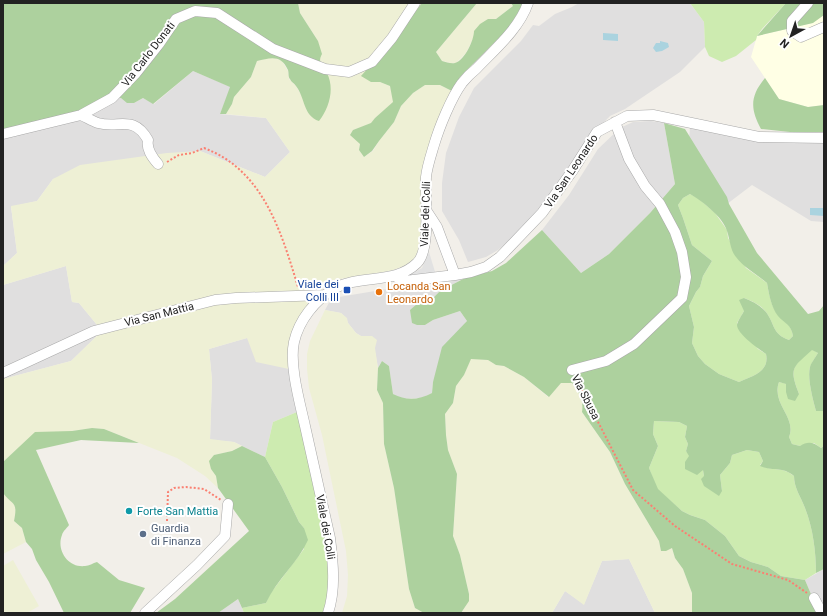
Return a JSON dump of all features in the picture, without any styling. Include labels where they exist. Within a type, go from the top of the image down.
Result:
[{"type":"street","name":"Via Carlo Donati","points":[[3,134],[81,115],[112,98],[136,73],[159,44],[176,19],[195,11],[217,13],[273,49],[325,70],[349,72],[372,62],[392,38],[416,3]]},
{"type":"street","name":"Viale dei Colli","points":[[328,613],[332,596],[332,559],[330,538],[299,399],[293,364],[294,342],[304,318],[324,295],[342,284],[394,276],[418,263],[424,252],[426,176],[440,126],[462,83],[516,26],[528,3]]},
{"type":"street","points":[[808,3],[792,21],[792,31],[801,37],[824,27]]},
{"type":"street","points":[[81,115],[99,123],[134,125],[143,131],[148,140],[147,144],[152,157],[158,164]]},
{"type":"street","name":"Via San Leonardo","points":[[394,276],[405,281],[455,275],[486,267],[500,257],[542,213],[573,170],[597,132],[627,116],[653,115],[759,137],[824,138]]},
{"type":"street","name":"Via Sbusa","points":[[572,370],[606,361],[634,344],[682,298],[686,277],[682,252],[675,232],[660,204],[645,186],[629,158],[615,122]]},
{"type":"street","points":[[426,210],[437,227],[455,275]]},
{"type":"street","name":"Via San Mattia","points":[[3,374],[94,331],[215,300],[324,295]]},
{"type":"street","points":[[145,613],[197,565],[225,536],[228,504]]},
{"type":"street","points":[[814,598],[822,613]]},
{"type":"path","points":[[158,164],[169,161],[179,155],[192,153],[204,148],[216,152],[229,160],[245,174],[258,190],[270,211],[291,263],[301,296]]},
{"type":"path","name":"Via Sbusa","points":[[572,370],[633,490],[675,526],[732,564],[788,580],[814,598]]},
{"type":"path","points":[[167,521],[168,492],[174,488],[186,487],[204,489],[228,504]]},
{"type":"shaded area","points":[[298,3],[422,3],[371,82],[380,82],[390,86],[394,102],[375,118],[372,123],[353,130],[355,138],[360,144],[359,150],[364,157],[373,151],[394,122],[401,106],[413,93],[425,85],[440,85],[452,91],[434,132],[420,253],[410,264],[390,271],[327,281],[317,287],[298,322],[289,369],[256,362],[247,338],[209,349],[212,380],[210,439],[234,442],[242,446],[232,451],[214,455],[211,469],[216,476],[218,488],[205,476],[177,458],[104,429],[92,428],[72,431],[24,443],[3,462],[3,379],[71,361],[102,331],[79,303],[72,302],[66,266],[3,285],[3,266],[17,253],[11,206],[37,201],[53,179],[80,165],[167,153],[200,151],[265,177],[290,152],[266,118],[226,114],[234,97],[251,77],[257,61],[273,57],[282,61],[288,71],[289,79],[296,86],[304,100],[307,111],[320,58],[318,41],[300,13]]},
{"type":"shaded area","points":[[477,3],[511,3],[513,6],[496,19],[488,19],[474,37],[466,53],[456,63],[442,61],[436,52]]},
{"type":"shaded area","points":[[579,3],[690,3],[704,22],[705,47],[680,72],[625,109],[610,116],[586,141],[539,209],[518,233],[498,250],[486,257],[468,262],[459,240],[442,211],[442,183],[446,153],[459,117],[474,88],[521,41],[533,25],[539,26],[555,14]]},
{"type":"shaded area","points":[[824,15],[824,105],[808,107],[779,99],[751,57],[757,36],[812,23]]},
{"type":"shaded area","points":[[193,71],[231,87],[220,114],[266,118],[290,152],[265,177],[200,151],[53,179],[37,201],[11,207],[17,253],[3,266],[3,132],[112,97],[121,98],[134,103],[143,98],[154,104]]},
{"type":"shaded area","points":[[651,121],[664,123],[675,184],[650,213],[609,254],[581,273],[542,230],[569,195],[598,149],[620,128],[633,122]]},
{"type":"shaded area","points":[[690,128],[758,140],[824,141],[824,222],[811,221],[752,185],[710,217],[685,185]]},
{"type":"shaded area","points":[[429,252],[436,275],[411,279],[410,275],[422,268]]},
{"type":"shaded area","points":[[66,266],[72,302],[79,303],[102,331],[71,361],[3,379],[3,285]]},
{"type":"shaded area","points":[[465,278],[440,291],[429,302],[417,304],[425,325],[433,320],[460,311],[467,321],[460,330],[433,382],[432,393],[422,398],[401,399],[393,394],[389,366],[382,361],[378,368],[372,336],[361,336],[356,333],[341,313],[325,310],[333,298],[393,288],[406,291],[413,290]]},
{"type":"shaded area","points":[[325,310],[341,313],[347,318],[348,323],[356,333],[361,336],[372,336],[377,340],[375,348],[378,368],[377,390],[383,403],[384,444],[394,488],[409,589],[415,608],[424,613],[342,613],[347,596],[348,575],[346,551],[322,435],[309,388],[307,369],[307,354],[310,341]]},
{"type":"shaded area","points":[[247,338],[289,369],[297,412],[273,422],[265,457],[234,442],[210,440],[212,380],[209,349]]},
{"type":"shaded area","points":[[471,358],[488,360],[496,365],[504,366],[524,377],[548,397],[561,383],[572,383],[578,391],[583,403],[582,412],[610,452],[625,484],[659,541],[661,551],[672,548],[675,558],[683,569],[692,593],[692,613],[655,613],[629,559],[602,561],[584,605],[565,591],[552,613],[461,613],[466,606],[469,594],[460,555],[453,536],[457,474],[448,450],[445,414],[453,403],[456,386],[464,375]]},
{"type":"shaded area","points":[[3,493],[14,504],[16,511],[14,521],[22,528],[26,542],[3,554]]},
{"type":"shaded area","points":[[629,559],[655,613],[552,613],[565,591],[584,604],[602,561]]},
{"type":"shaded area","points":[[13,560],[39,606],[27,613],[3,613],[3,566]]},
{"type":"shaded area","points":[[824,569],[824,613],[819,613],[805,580]]},
{"type":"shaded area","points":[[238,599],[244,613],[218,613]]},
{"type":"green space","points":[[3,3],[298,3],[300,13],[318,41],[322,54],[320,62],[327,73],[331,85],[330,98],[323,116],[319,121],[314,119],[307,111],[299,90],[289,78],[288,70],[285,65],[279,59],[271,58],[257,61],[251,77],[234,97],[226,114],[220,114],[230,87],[193,71],[153,104],[143,98],[134,103],[127,103],[121,98],[112,97],[85,115],[3,132]]},
{"type":"green space","points":[[422,3],[477,3],[436,52],[442,61],[455,63],[465,54],[471,44],[474,31],[480,24],[488,19],[496,19],[513,6],[511,3],[524,3],[508,29],[460,77],[452,91],[440,85],[425,85],[413,93],[401,106],[394,122],[372,151],[364,157],[359,150],[360,144],[350,135],[353,130],[371,123],[393,102],[390,86],[380,82],[371,82],[361,76],[388,46]]},
{"type":"green space","points":[[690,3],[786,3],[762,29],[756,40],[736,56],[722,62],[709,56],[705,47],[704,22]]},
{"type":"green space","points":[[786,3],[824,3],[824,15],[813,23],[757,36]]},
{"type":"green space","points":[[765,78],[779,99],[808,107],[824,105],[824,132],[790,132],[761,129],[753,109],[753,103],[756,91]]},
{"type":"green space","points":[[664,123],[685,129],[727,197],[729,204],[757,253],[808,314],[819,311],[824,305],[824,411],[816,411],[811,389],[809,372],[812,362],[818,353],[812,350],[796,365],[794,369],[794,379],[799,394],[795,401],[788,399],[786,384],[779,382],[777,390],[778,397],[790,423],[791,430],[789,437],[792,444],[800,446],[810,443],[821,448],[824,446],[824,569],[816,573],[815,548],[812,532],[808,516],[796,488],[794,476],[785,471],[760,466],[763,461],[759,452],[747,450],[732,455],[730,463],[720,475],[722,491],[719,496],[704,486],[701,479],[704,476],[703,470],[697,475],[685,469],[685,462],[689,456],[686,451],[688,444],[685,437],[687,426],[679,422],[654,421],[653,434],[658,446],[649,468],[658,489],[682,511],[705,520],[725,536],[739,556],[751,562],[768,567],[781,576],[805,580],[819,613],[692,613],[692,593],[683,569],[675,558],[672,548],[666,551],[661,551],[659,541],[625,484],[610,452],[582,412],[580,396],[572,383],[561,383],[549,397],[524,377],[504,366],[496,365],[488,360],[471,359],[464,375],[456,386],[453,403],[445,414],[448,450],[457,474],[453,536],[460,555],[469,594],[469,601],[461,613],[424,613],[415,608],[409,589],[394,488],[384,444],[383,403],[377,390],[378,368],[382,361],[389,366],[393,394],[403,398],[412,399],[432,393],[433,382],[442,347],[467,321],[460,311],[433,320],[425,325],[417,325],[412,323],[410,310],[417,304],[429,302],[440,291],[465,278],[492,271],[506,263],[542,230],[581,273],[609,254],[650,213],[675,184]],"holes":[[[690,194],[712,210],[721,220],[727,231],[732,251],[739,261],[767,283],[774,309],[778,316],[789,327],[793,336],[789,340],[784,338],[774,328],[769,316],[761,307],[744,298],[739,300],[744,311],[739,319],[737,325],[738,329],[749,341],[766,354],[767,360],[763,369],[739,382],[719,374],[705,364],[698,356],[692,343],[694,327],[689,306],[712,261],[692,245],[678,205],[683,198]]]},
{"type":"green space","points":[[690,194],[699,199],[715,213],[727,230],[728,238],[746,268],[767,283],[774,309],[790,327],[792,332],[793,336],[789,340],[784,338],[774,328],[769,316],[762,307],[744,298],[744,311],[737,323],[758,349],[766,354],[767,360],[763,369],[739,382],[719,374],[705,364],[698,356],[692,343],[694,327],[689,306],[712,261],[692,245],[678,205],[683,198]]},
{"type":"green space","points":[[811,349],[818,353],[810,367],[809,372],[812,395],[816,411],[824,411],[824,446],[821,448],[814,443],[800,446],[792,444],[789,437],[791,430],[790,423],[778,397],[777,390],[779,382],[787,384],[786,392],[799,394],[794,379],[794,369],[800,360]]},
{"type":"green space","points":[[297,412],[329,553],[330,568],[326,606],[323,613],[244,613],[242,608],[266,603],[270,594],[304,549],[304,528],[299,522],[265,457],[273,422]]},
{"type":"green space","points":[[654,421],[679,422],[687,426],[685,437],[688,444],[686,451],[703,470],[704,476],[722,491],[720,475],[730,463],[732,455],[747,450],[759,452],[763,461],[760,465],[785,471],[794,476],[796,488],[808,516],[812,532],[815,548],[816,573],[805,580],[781,576],[768,567],[751,562],[739,556],[725,536],[705,520],[682,511],[657,489],[649,468],[658,446],[653,434]]},
{"type":"green space","points":[[92,428],[104,429],[139,443],[81,440],[36,450],[69,525],[62,535],[62,552],[73,564],[86,566],[97,562],[119,580],[145,588],[130,613],[64,613],[49,582],[36,560],[32,549],[26,542],[22,528],[14,521],[14,504],[3,493],[3,462],[35,432],[72,431]]},
{"type":"green space","points":[[242,446],[265,457],[299,522],[304,528],[308,540],[304,548],[275,587],[266,603],[242,608],[238,599],[218,613],[156,613],[175,599],[249,531],[218,488],[216,476],[211,469],[209,461],[214,455],[232,451]]},
{"type":"water","points":[[603,33],[618,34],[618,41],[603,40]]},
{"type":"water","points":[[660,41],[668,43],[669,47],[662,51],[656,52],[653,48],[656,43],[660,43]]},
{"type":"water","points":[[810,208],[824,208],[824,216],[810,215]]},
{"type":"place","name":"Viale dei Colli III","points":[[347,290]]},
{"type":"place","name":"Locanda San Leonardo","points":[[379,292]]},
{"type":"place","name":"Forte San Mattia","points":[[129,511]]},
{"type":"place","name":"Guardia di Finanza","points":[[143,534]]}]
